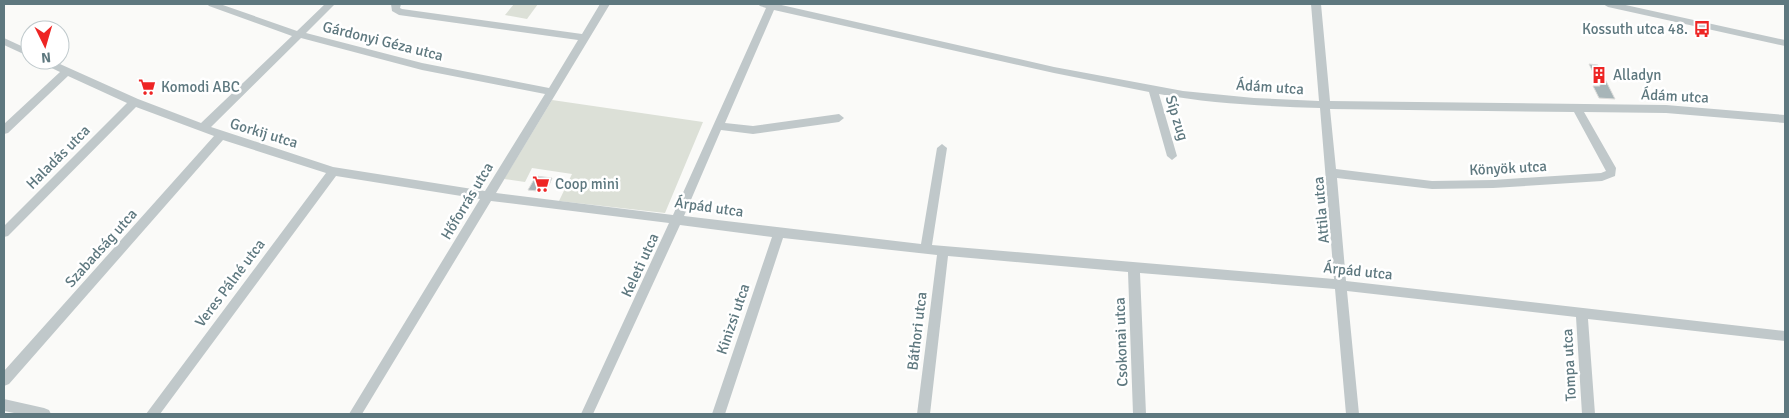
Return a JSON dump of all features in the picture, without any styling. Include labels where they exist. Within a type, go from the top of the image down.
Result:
[{"type":"street","name":"Gárdonyi Géza utca","points":[[212,4],[263,24],[429,69],[551,92]]},
{"type":"street","points":[[203,128],[330,4]]},
{"type":"street","points":[[396,4],[395,9],[399,12],[584,38]]},
{"type":"street","name":"Hőforrás utca","points":[[355,414],[605,4]]},
{"type":"street","name":"Ádám utca","points":[[768,4],[1054,70],[1154,89],[1254,102],[1324,105],[1666,109],[1785,119]]},
{"type":"street","name":"Keleti utca","points":[[587,414],[677,219],[768,4]]},
{"type":"street","name":"Attila utca","points":[[1316,4],[1324,105],[1333,173],[1352,414]]},
{"type":"street","points":[[1608,4],[1785,41]]},
{"type":"street","points":[[1651,4],[1656,13]]},
{"type":"street","points":[[4,43],[20,50]]},
{"type":"street","name":"Gorkij utca","points":[[62,70],[134,102],[220,136],[333,171],[488,196]]},
{"type":"street","points":[[4,130],[66,72]]},
{"type":"street","name":"Síp zug","points":[[1154,89],[1154,97],[1172,156]]},
{"type":"street","name":"Haladás utca","points":[[4,233],[134,102]]},
{"type":"street","name":"Könyök utca","points":[[1333,173],[1432,185],[1493,184],[1602,178],[1611,174],[1611,168],[1577,108]]},
{"type":"street","points":[[717,126],[753,130],[839,118]]},
{"type":"street","name":"Szabadság utca","points":[[4,380],[220,136]]},
{"type":"street","points":[[926,249],[942,148]]},
{"type":"street","name":"Veres Pálné utca","points":[[152,414],[333,171]]},
{"type":"street","name":"Árpád utca","points":[[488,196],[780,233],[943,251],[1342,285],[1785,336]]},
{"type":"street","name":"Kinizsi utca","points":[[718,414],[780,233]]},
{"type":"street","name":"Báthori utca","points":[[923,414],[943,251]]},
{"type":"street","name":"Csokonai utca","points":[[1134,268],[1140,414]]},
{"type":"street","name":"Tompa utca","points":[[1582,314],[1588,414]]},
{"type":"street","points":[[4,405],[44,414]]},
{"type":"shaded area","points":[[514,4],[538,4],[527,19],[505,15]]},
{"type":"shaded area","points":[[552,100],[703,122],[665,213],[559,201],[572,174],[532,168],[525,182],[504,179]]},
{"type":"building","name":"Alladyn","points":[[1589,64],[1598,65],[1615,99],[1599,98],[1593,86],[1600,86]]},
{"type":"building","name":"Coop mini","points":[[536,176],[552,178],[546,192],[528,190]]},
{"type":"place","name":"Kossuth utca 48.","points":[[1702,29]]},
{"type":"place","name":"Alladyn","points":[[1599,75]]},
{"type":"place","name":"Komodi ABC","points":[[147,87]]},
{"type":"place","name":"Coop mini","points":[[541,184]]}]
